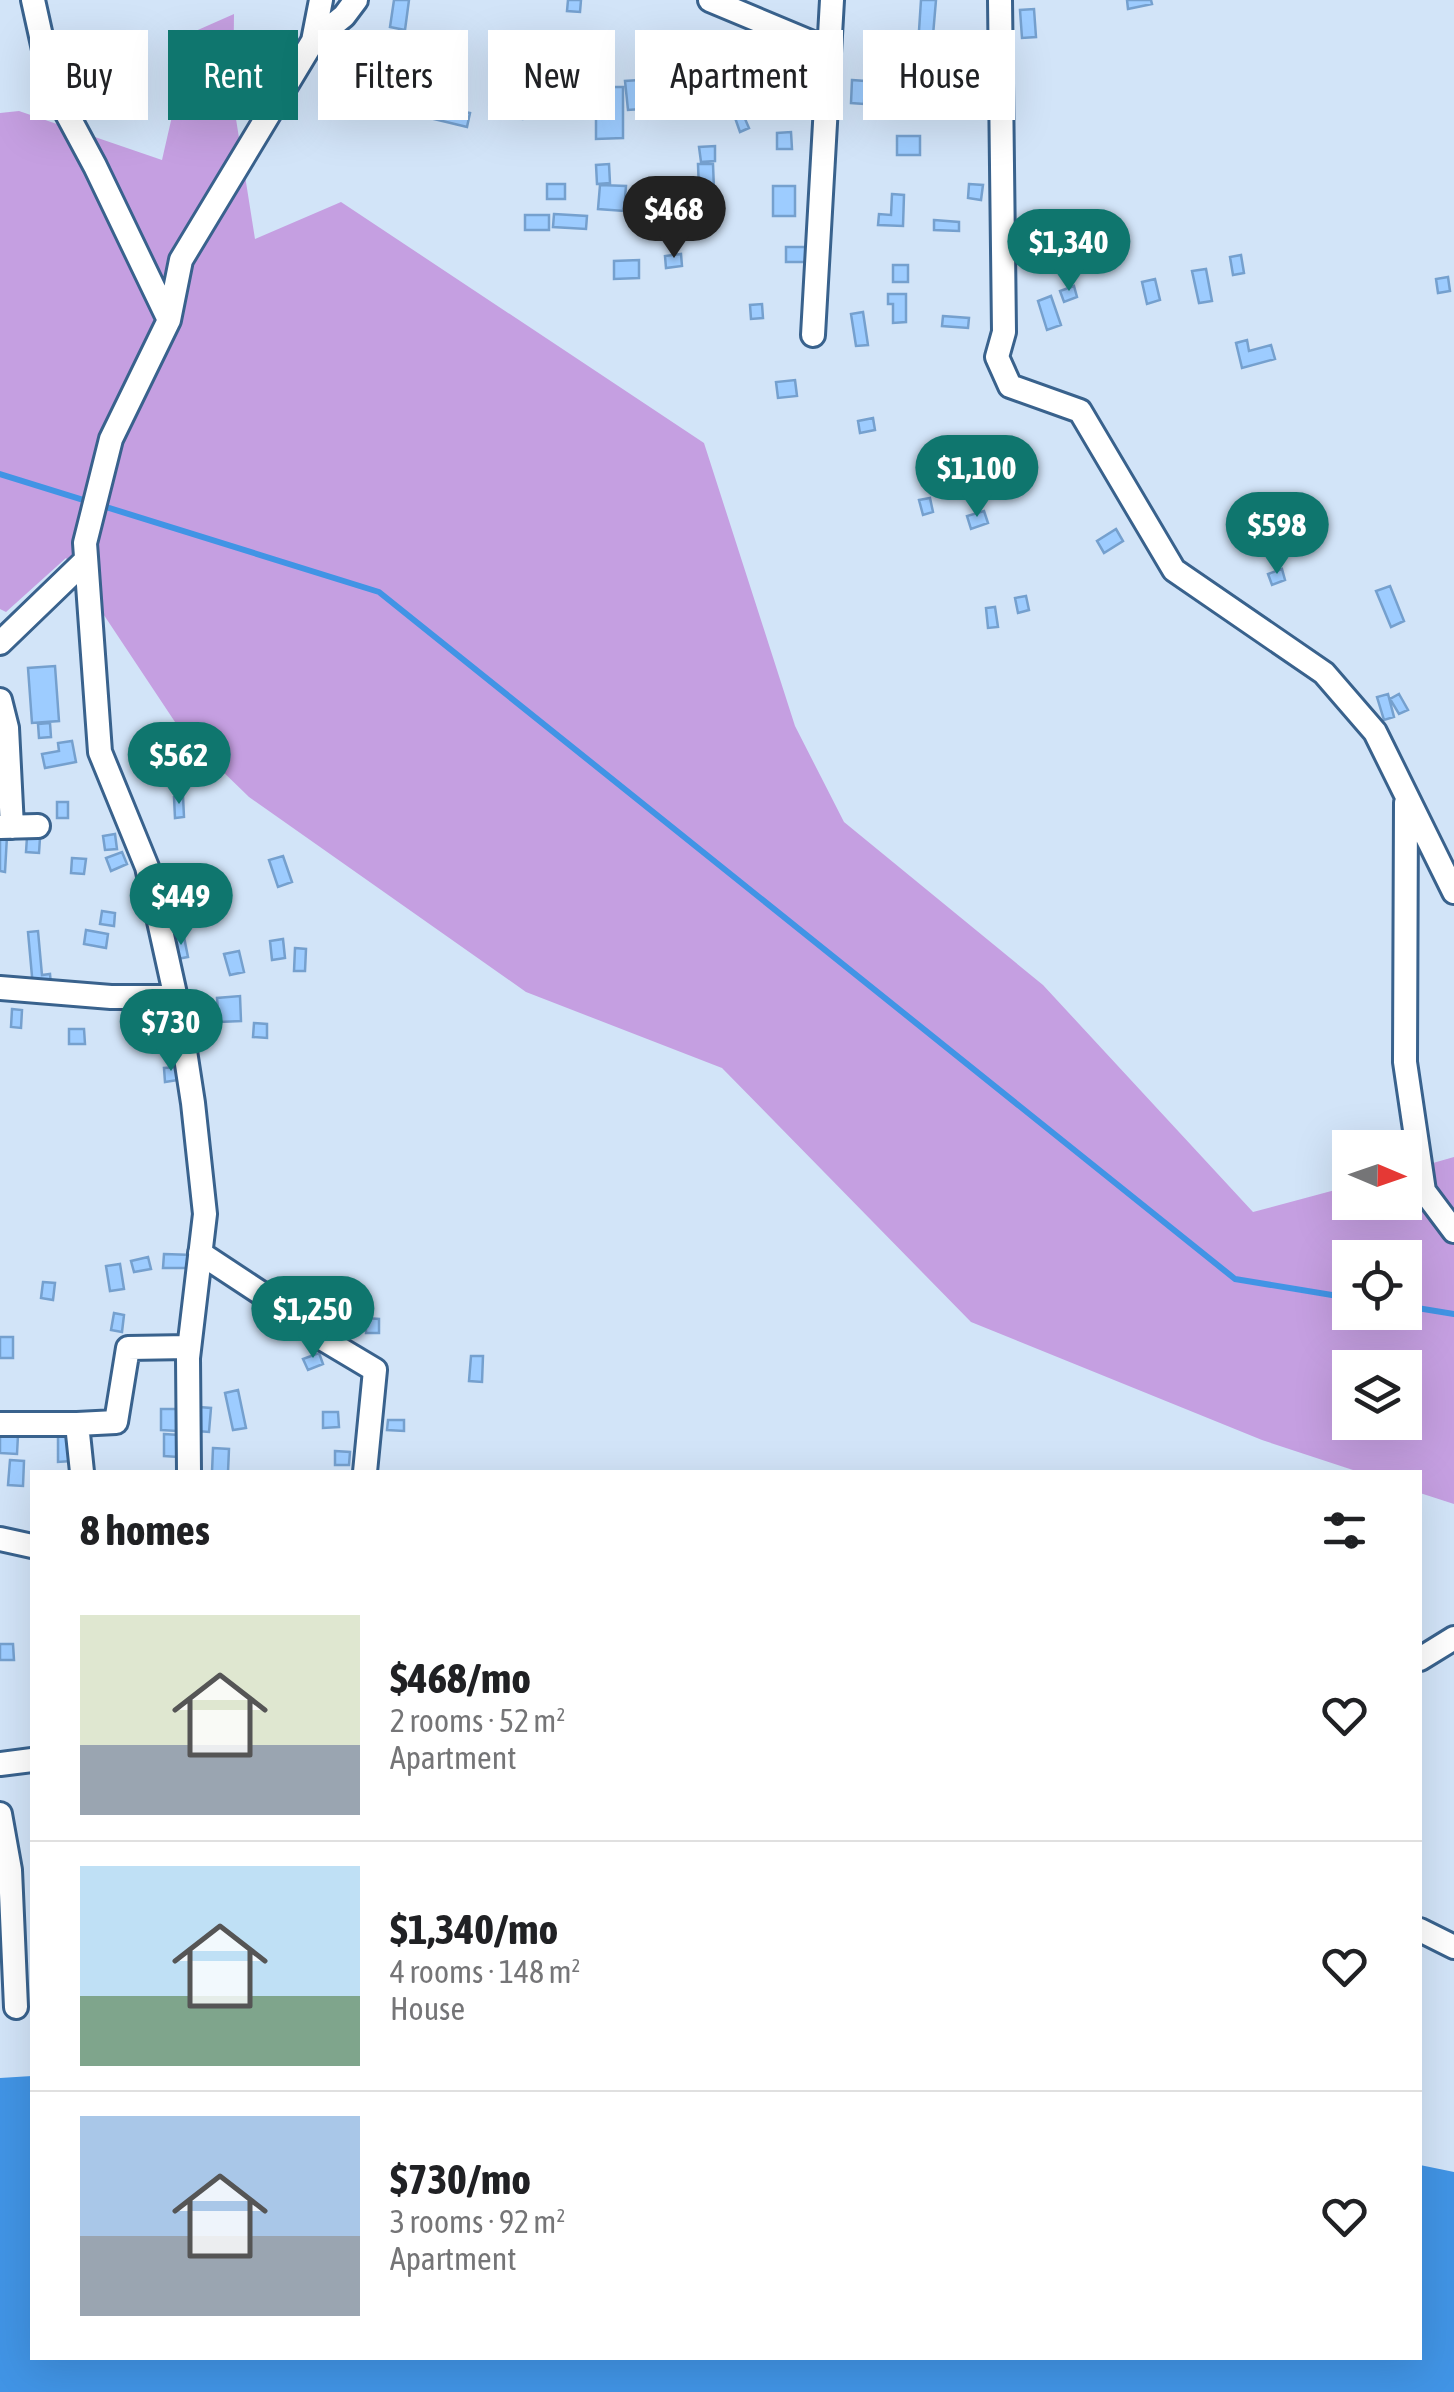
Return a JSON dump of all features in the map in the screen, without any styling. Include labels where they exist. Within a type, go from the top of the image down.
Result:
[{"type":"street","points":[[33,0],[52,86],[169,320]]},
{"type":"street","points":[[190,1470],[190,1347],[205,1214],[193,1103],[176,997],[147,867],[100,752],[85,543],[111,439],[169,320],[181,260],[313,40],[321,0]]},
{"type":"street","points":[[313,40],[344,16],[356,0]]},
{"type":"street","points":[[710,0],[781,30]]},
{"type":"street","points":[[830,30],[832,0]]},
{"type":"street","points":[[1000,0],[1004,332],[997,357],[1010,386],[1080,411],[1174,570],[1324,673],[1375,732],[1454,892]]},
{"type":"street","points":[[813,335],[825,120]]},
{"type":"street","points":[[0,643],[86,560]]},
{"type":"street","points":[[0,700],[7,728],[6,827],[38,826]]},
{"type":"street","points":[[1406,794],[1405,1062],[1424,1191],[1454,1232]]},
{"type":"street","points":[[0,988],[176,997]]},
{"type":"street","points":[[200,1253],[288,1311],[318,1336],[375,1370],[365,1470]]},
{"type":"street","points":[[0,1424],[116,1422],[128,1348],[190,1347]]},
{"type":"street","points":[[77,1424],[82,1470]]},
{"type":"street","points":[[0,1539],[30,1546]]},
{"type":"street","points":[[1422,1658],[1454,1638]]},
{"type":"street","points":[[0,1764],[30,1760]]},
{"type":"street","points":[[0,1814],[14,1899],[16,2008]]},
{"type":"street","points":[[1422,1931],[1454,1947]]},
{"type":"shaded area","points":[[234,14],[234,30],[198,30]]},
{"type":"shaded area","points":[[19,111],[30,115],[30,120],[45,120],[162,160],[171,120],[236,120],[255,239],[341,202],[704,443],[795,726],[844,822],[1043,985],[1253,1212],[1332,1191],[1332,1220],[1422,1220],[1422,1166],[1454,1157],[1454,1504],[1422,1494],[1422,1470],[1353,1470],[1262,1440],[971,1322],[722,1068],[526,992],[249,797],[181,731],[66,558],[6,612],[0,609],[0,113]]},
{"type":"water","points":[[30,2076],[30,2360],[1422,2360],[1422,2165],[1454,2172],[1454,2392],[0,2392],[0,2078]]},
{"type":"building","points":[[394,0],[409,0],[405,30],[390,27]]},
{"type":"building","points":[[568,0],[581,0],[580,12],[567,11]]},
{"type":"building","points":[[921,0],[936,0],[933,30],[919,30]]},
{"type":"building","points":[[1127,0],[1151,0],[1152,4],[1128,9]]},
{"type":"building","points":[[1034,9],[1036,37],[1022,38],[1020,10]]},
{"type":"building","points":[[635,80],[635,109],[628,110],[625,81]]},
{"type":"building","points":[[852,80],[863,81],[863,104],[851,103]]},
{"type":"building","points":[[615,87],[623,87],[623,138],[596,139],[596,120],[615,120]]},
{"type":"building","points":[[470,113],[467,127],[438,120],[468,120]]},
{"type":"building","points":[[736,120],[746,120],[749,128],[740,132]]},
{"type":"building","points":[[791,132],[792,149],[777,149],[777,133]]},
{"type":"building","points":[[897,136],[920,136],[920,155],[897,155]]},
{"type":"building","points":[[715,146],[715,161],[701,162],[699,147]]},
{"type":"building","points":[[609,164],[610,183],[597,184],[596,165]]},
{"type":"building","points":[[698,164],[713,164],[714,190],[699,191]]},
{"type":"building","points":[[547,184],[565,184],[565,199],[547,199]]},
{"type":"building","points":[[969,184],[983,185],[981,200],[968,198]]},
{"type":"building","points":[[600,185],[626,186],[624,211],[598,209]]},
{"type":"building","points":[[773,186],[795,186],[795,216],[773,216]]},
{"type":"building","points":[[685,192],[714,192],[715,219],[685,220]]},
{"type":"building","points":[[892,194],[904,195],[903,226],[878,225],[879,214],[891,215]]},
{"type":"building","points":[[1069,212],[1084,212],[1084,224],[1069,223]]},
{"type":"building","points":[[554,214],[587,216],[586,229],[553,227]]},
{"type":"building","points":[[525,215],[549,215],[549,230],[525,230]]},
{"type":"building","points":[[934,220],[959,222],[959,231],[934,230]]},
{"type":"building","points":[[786,247],[811,247],[811,262],[786,262]]},
{"type":"building","points":[[681,254],[682,266],[666,268],[665,256]]},
{"type":"building","points":[[1241,255],[1244,273],[1233,275],[1230,257]]},
{"type":"building","points":[[639,260],[639,278],[614,279],[614,261]]},
{"type":"building","points":[[893,265],[908,265],[908,282],[893,282]]},
{"type":"building","points":[[1206,269],[1212,301],[1199,303],[1192,271]]},
{"type":"building","points":[[1448,277],[1450,291],[1438,293],[1436,279]]},
{"type":"building","points":[[1155,279],[1160,300],[1147,304],[1142,282]]},
{"type":"building","points":[[1074,286],[1077,297],[1064,302],[1060,291]]},
{"type":"building","points":[[888,294],[906,294],[906,322],[893,323],[893,304],[888,304]]},
{"type":"building","points":[[1051,296],[1061,325],[1047,330],[1038,301]]},
{"type":"building","points":[[762,304],[763,318],[751,319],[750,305]]},
{"type":"building","points":[[863,312],[868,345],[856,346],[851,314]]},
{"type":"building","points":[[943,316],[969,318],[968,328],[942,326]]},
{"type":"building","points":[[1247,340],[1249,351],[1271,345],[1275,359],[1242,368],[1236,343]]},
{"type":"building","points":[[795,380],[797,396],[778,398],[776,382]]},
{"type":"building","points":[[873,418],[875,430],[860,433],[858,421]]},
{"type":"building","points":[[930,498],[933,512],[923,515],[919,500]]},
{"type":"building","points":[[1263,504],[1266,521],[1255,523],[1252,506]]},
{"type":"building","points":[[984,511],[988,523],[971,529],[967,516]]},
{"type":"building","points":[[1116,529],[1123,541],[1104,553],[1097,541]]},
{"type":"building","points":[[1282,569],[1285,580],[1272,585],[1268,574]]},
{"type":"building","points":[[1390,586],[1404,621],[1391,627],[1376,591]]},
{"type":"building","points":[[1026,596],[1029,610],[1018,613],[1015,598]]},
{"type":"building","points":[[995,607],[998,627],[988,628],[986,608]]},
{"type":"building","points":[[55,666],[59,721],[32,723],[28,668]]},
{"type":"building","points":[[1388,694],[1394,717],[1384,720],[1377,697]]},
{"type":"building","points":[[1399,694],[1408,710],[1399,714],[1390,699]]},
{"type":"building","points":[[50,723],[51,737],[39,738],[38,724]]},
{"type":"building","points":[[72,741],[76,762],[45,768],[42,754],[59,751],[58,743]]},
{"type":"building","points":[[183,796],[184,817],[175,818],[174,797]]},
{"type":"building","points":[[57,802],[68,802],[68,818],[57,818]]},
{"type":"building","points":[[115,834],[117,849],[105,850],[103,836]]},
{"type":"building","points":[[0,836],[7,836],[5,872],[0,871]]},
{"type":"building","points":[[27,837],[40,838],[39,853],[26,852]]},
{"type":"building","points":[[122,852],[127,864],[111,871],[106,858]]},
{"type":"building","points":[[283,856],[292,882],[278,887],[269,860]]},
{"type":"building","points":[[72,858],[86,859],[84,874],[71,873]]},
{"type":"building","points":[[102,911],[115,913],[114,926],[100,924]]},
{"type":"building","points":[[86,930],[108,934],[106,948],[84,944]]},
{"type":"building","points":[[38,931],[42,975],[50,974],[51,985],[33,987],[28,932]]},
{"type":"building","points":[[184,937],[188,957],[177,959],[174,939]]},
{"type":"building","points":[[283,939],[285,958],[272,960],[270,941]]},
{"type":"building","points":[[295,948],[306,949],[305,971],[294,971]]},
{"type":"building","points":[[239,951],[244,972],[230,975],[224,954]]},
{"type":"building","points":[[240,996],[241,1021],[219,1022],[217,998]]},
{"type":"building","points":[[12,1009],[22,1010],[21,1028],[11,1027]]},
{"type":"building","points":[[254,1023],[267,1024],[267,1038],[253,1037]]},
{"type":"building","points":[[69,1029],[84,1029],[85,1044],[69,1044]]},
{"type":"building","points":[[177,1067],[178,1080],[165,1082],[164,1068]]},
{"type":"building","points":[[164,1254],[193,1255],[193,1268],[163,1268]]},
{"type":"building","points":[[148,1257],[151,1269],[134,1272],[131,1261]]},
{"type":"building","points":[[120,1264],[124,1289],[110,1291],[106,1266]]},
{"type":"building","points":[[43,1282],[55,1283],[53,1300],[41,1298]]},
{"type":"building","points":[[114,1313],[124,1315],[122,1332],[111,1330]]},
{"type":"building","points":[[366,1318],[379,1319],[379,1333],[366,1333]]},
{"type":"building","points":[[0,1337],[13,1337],[13,1358],[0,1358]]},
{"type":"building","points":[[319,1353],[323,1364],[308,1370],[303,1359]]},
{"type":"building","points":[[471,1356],[483,1356],[482,1382],[469,1381]]},
{"type":"building","points":[[238,1390],[246,1428],[233,1430],[225,1393]]},
{"type":"building","points":[[199,1407],[211,1408],[209,1432],[197,1431]]},
{"type":"building","points":[[161,1409],[177,1409],[177,1431],[161,1430]]},
{"type":"building","points":[[323,1412],[338,1412],[339,1427],[323,1428]]},
{"type":"building","points":[[388,1420],[404,1420],[404,1431],[387,1430]]},
{"type":"building","points":[[0,1434],[18,1435],[17,1454],[0,1453]]},
{"type":"building","points":[[164,1434],[179,1435],[178,1457],[164,1456]]},
{"type":"building","points":[[71,1435],[71,1461],[58,1462],[58,1436]]},
{"type":"building","points":[[213,1448],[229,1449],[228,1470],[212,1470]]},
{"type":"building","points":[[335,1451],[350,1452],[349,1465],[335,1465]]},
{"type":"building","points":[[10,1460],[24,1461],[23,1486],[8,1485]]},
{"type":"building","points":[[0,1644],[13,1644],[14,1660],[0,1660]]},
{"type":"waterway","points":[[0,474],[379,592],[1235,1279],[1332,1295]]},
{"type":"waterway","points":[[1422,1309],[1454,1314]]}]
